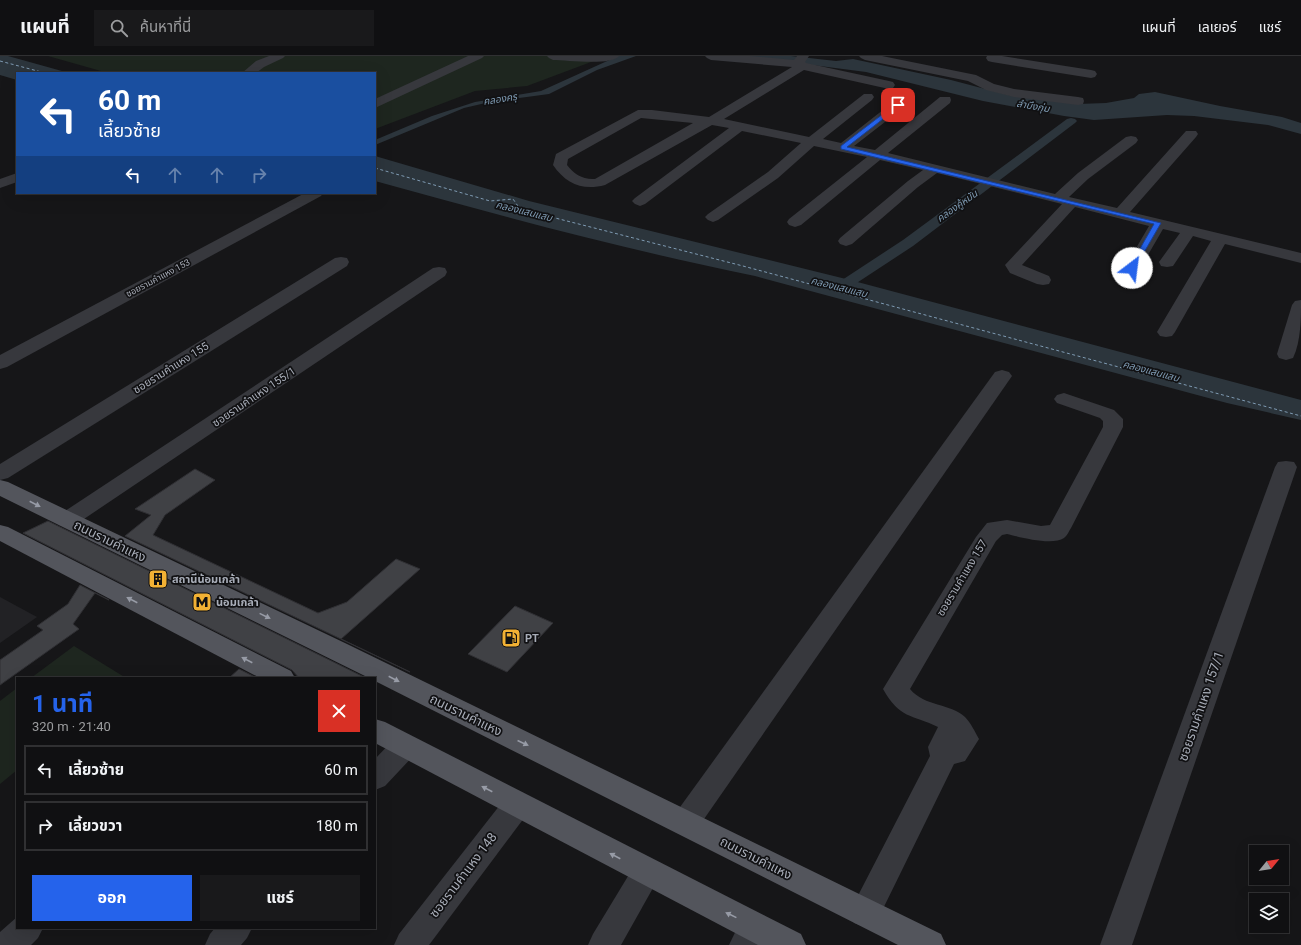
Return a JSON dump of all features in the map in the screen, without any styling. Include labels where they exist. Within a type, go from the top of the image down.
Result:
[{"type":"main road","name":"ถนนรามคำแหง","points":[[0,487],[338,651],[930,945]]},
{"type":"main road","points":[[0,532],[280,677]]},
{"type":"main road","points":[[376,731],[647,872],[750,936],[788,944]]},
{"type":"street","points":[[249,72],[260,64],[279,56]]},
{"type":"street","points":[[376,110],[478,56]]},
{"type":"street","points":[[553,56],[608,58],[613,56]]},
{"type":"street","points":[[711,56],[801,61],[834,67],[889,85]]},
{"type":"street","points":[[865,56],[906,60],[972,78],[988,67],[1091,74]]},
{"type":"street","points":[[801,61],[759,91],[709,121],[596,184],[581,183],[563,170],[560,165],[561,157],[638,114],[652,114],[709,121],[878,155],[1301,258]]},
{"type":"street","points":[[988,67],[990,87],[1037,97],[1078,101]]},
{"type":"street","points":[[713,217],[773,175],[812,141],[868,97]]},
{"type":"street","points":[[795,222],[945,100]]},
{"type":"street","points":[[843,148],[898,105]]},
{"type":"street","points":[[640,201],[739,127]]},
{"type":"street","points":[[1120,214],[1191,134]]},
{"type":"street","points":[[1043,280],[1016,269],[1013,265],[1065,201],[1083,176],[1131,140]]},
{"type":"street","points":[[846,241],[913,184],[934,169]]},
{"type":"street","points":[[0,184],[16,177]]},
{"type":"street","name":"ซอยรามคำแหง 153","points":[[0,363],[314,194]]},
{"type":"street","points":[[1126,279],[1158,223]]},
{"type":"street","points":[[1167,262],[1189,231]]},
{"type":"street","points":[[1166,332],[1220,239]]},
{"type":"street","name":"ซอยรามคำแหง 155","points":[[0,473],[341,262]]},
{"type":"street","name":"ซอยรามคำแหง 155/1","points":[[67,520],[439,272]]},
{"type":"street","points":[[1286,354],[1301,305]]},
{"type":"street","points":[[685,823],[1002,376]]},
{"type":"street","name":"ซอยรามคำแหง 157","points":[[864,913],[944,756],[955,753],[965,740],[960,730],[953,722],[916,709],[901,699],[896,689],[987,537],[995,528],[1007,527],[1041,533],[1056,533],[1113,427],[1113,419],[1107,414],[1064,399]]},
{"type":"street","name":"ซอยรามคำแหง 157/1","points":[[1116,945],[1286,466]]},
{"type":"street","points":[[376,777],[405,746]]},
{"type":"street","name":"ซอยรามคำแหง 148","points":[[410,945],[517,805]]},
{"type":"street","points":[[604,945],[647,872]]},
{"type":"street","points":[[9,945],[26,929]]},
{"type":"street","points":[[221,945],[235,929]]},
{"type":"shaded area","points":[[48,56],[607,56],[527,86],[475,91],[376,129],[376,72],[104,72]]},
{"type":"shaded area","points":[[0,597],[37,617],[0,643]]},
{"type":"shaded area","points":[[74,646],[124,677],[32,677]]},
{"type":"shaded area","points":[[16,689],[16,771],[0,784],[0,701]]},
{"type":"water","points":[[0,56],[8,56],[65,72],[16,72],[16,80],[0,75]]},
{"type":"water","name":"คลองครุ","points":[[613,56],[636,56],[597,70],[549,94],[490,102],[464,108],[376,145],[376,140],[432,116],[475,102],[541,91],[616,57]]},
{"type":"water","name":"ลำบึงกุ่ม","points":[[743,56],[791,56],[836,61],[853,59],[951,80],[1008,95],[1078,104],[1106,103],[1134,98],[1139,94],[1155,92],[1282,117],[1301,123],[1301,134],[1268,125],[1194,116],[1167,115],[1094,120],[1064,116],[983,101],[866,72]]},
{"type":"water","name":"คลองแสนแสบ","points":[[376,156],[529,201],[850,280],[1301,400],[1301,420],[1227,403],[755,276],[564,232],[376,181]]},
{"type":"building","points":[[195,469],[215,480],[165,515],[153,535],[318,613],[347,602],[396,559],[420,569],[341,639],[410,672],[125,536],[151,515],[135,509]]},
{"type":"building","points":[[48,521],[364,677],[298,677],[292,670],[23,533]]},
{"type":"building","points":[[80,585],[109,600],[95,593],[73,624],[79,629],[0,685],[0,660],[43,630],[37,626],[68,604]]},
{"type":"building","name":"PT","points":[[515,606],[553,623],[507,672],[468,654]]},
{"type":"building","points":[[239,669],[255,677],[230,677]]},
{"type":"waterway","name":"คลองคู้หมัน","points":[[841,287],[908,243],[1071,121]]},
{"type":"ferry route","points":[[0,61],[41,72]]},
{"type":"ferry route","points":[[376,168],[490,201],[513,199],[520,209],[743,266],[1301,416]]},
{"type":"place","name":"สถานีน้อมเกล้า","points":[[158,579]]},
{"type":"place","name":"น้อมเกล้า","points":[[202,602]]},
{"type":"place","name":"PT","points":[[511,638]]},
{"type":"route","points":[[898,105],[843,148],[988,181],[1158,223],[1132,268]]}]
